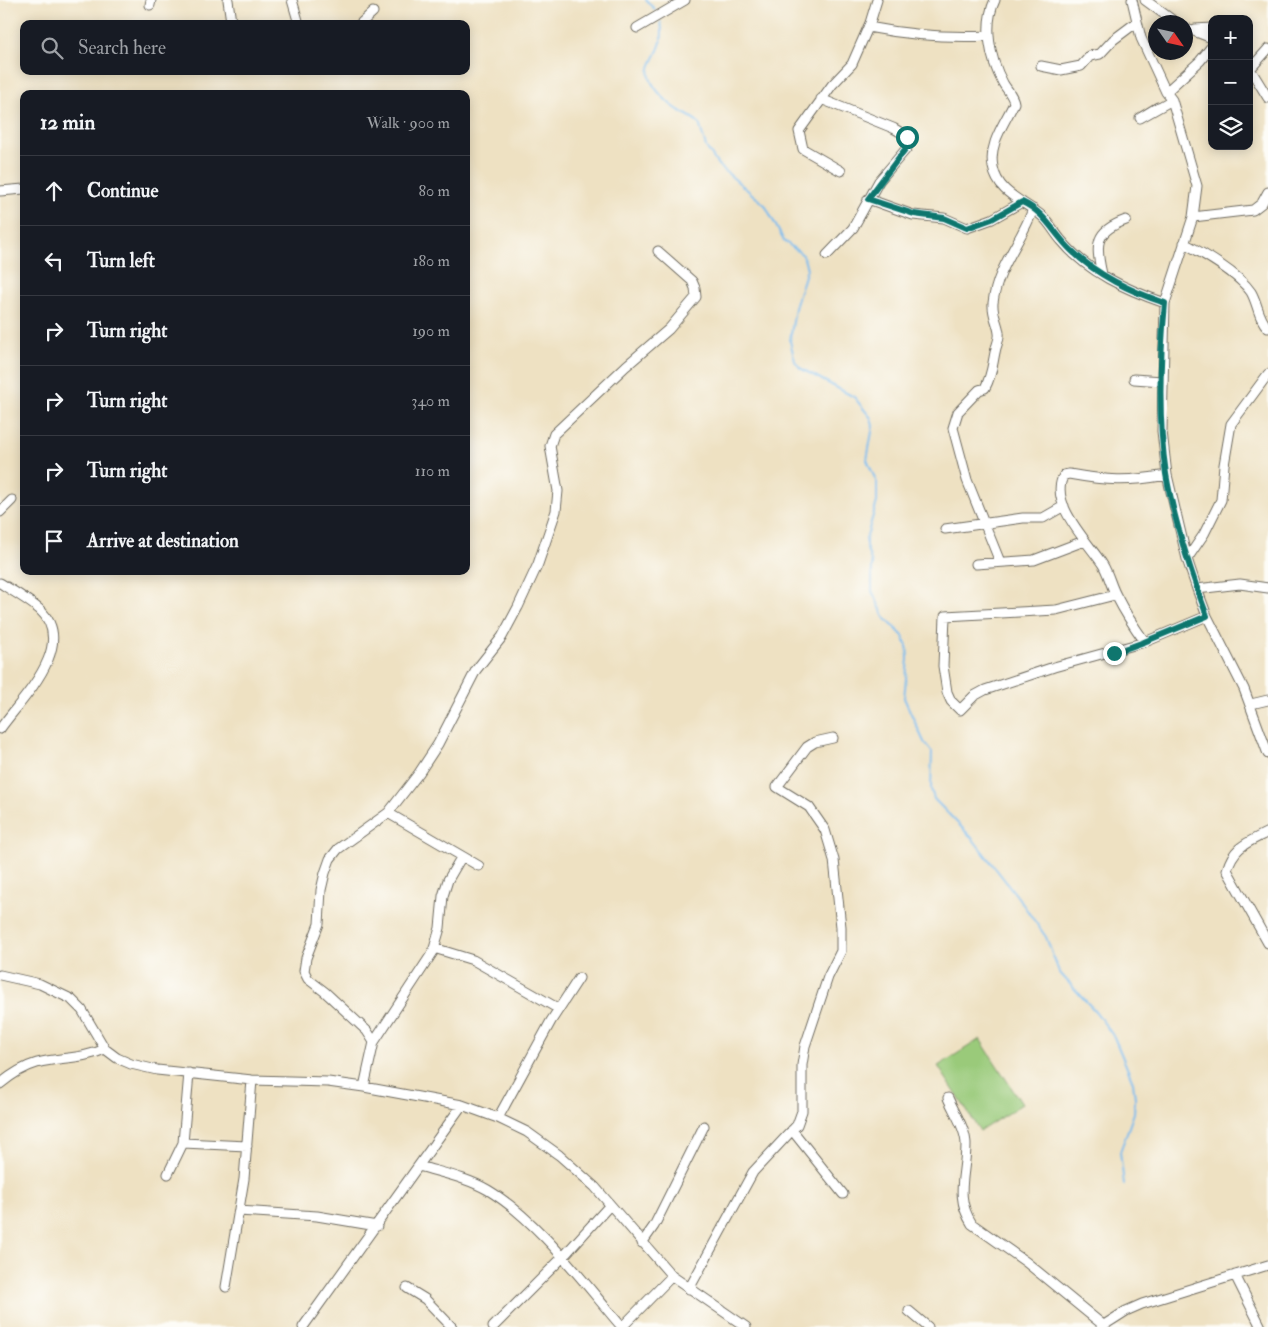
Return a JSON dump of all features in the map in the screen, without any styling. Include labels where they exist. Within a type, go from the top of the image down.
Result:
[{"type":"street","points":[[228,0],[231,20]]},
{"type":"street","points":[[292,0],[298,20]]},
{"type":"street","points":[[637,28],[685,0]]},
{"type":"street","points":[[841,171],[807,154],[802,149],[799,131],[821,99],[852,64],[877,0]]},
{"type":"street","points":[[995,0],[990,15],[989,36],[993,58],[1002,82],[1014,103],[993,147],[992,166],[1000,186],[1046,220],[1067,246],[1102,274],[1118,285],[1165,303]]},
{"type":"street","points":[[1132,0],[1141,38],[1166,92],[1172,100],[1197,186],[1193,217],[1165,303],[1162,431],[1166,475],[1187,559],[1197,589],[1207,616],[1250,704],[1268,754]]},
{"type":"street","points":[[1145,0],[1165,15]]},
{"type":"street","points":[[364,20],[373,12]]},
{"type":"street","points":[[1042,66],[1061,70],[1081,66],[1090,56],[1103,51],[1113,40],[1137,22]]},
{"type":"street","points":[[868,27],[905,34],[938,37],[989,36]]},
{"type":"street","points":[[1193,29],[1208,28]]},
{"type":"street","points":[[1193,31],[1208,36]]},
{"type":"street","points":[[1253,65],[1268,49]]},
{"type":"street","points":[[1166,92],[1200,61],[1208,51]]},
{"type":"street","points":[[1253,73],[1268,98]]},
{"type":"street","points":[[821,99],[893,128],[907,137],[906,148],[868,199],[853,228],[827,255]]},
{"type":"street","points":[[1158,107],[1140,118],[1172,100]]},
{"type":"street","points":[[0,191],[20,190]]},
{"type":"street","points":[[1193,217],[1253,210],[1262,203],[1268,192]]},
{"type":"street","points":[[868,199],[914,214],[944,218],[967,228],[992,219],[1022,202]]},
{"type":"street","points":[[1000,562],[967,480],[953,428],[958,412],[979,390],[985,388],[993,370],[999,334],[994,320],[993,304],[1011,251],[1028,225],[1033,209]]},
{"type":"street","points":[[1102,274],[1098,258],[1101,235],[1111,226],[1126,220]]},
{"type":"street","points":[[1184,243],[1219,263],[1250,292],[1258,312],[1268,328]]},
{"type":"street","points":[[374,1042],[366,1031],[339,1005],[308,979],[304,971],[306,958],[318,924],[321,890],[330,860],[348,840],[388,814],[438,744],[476,670],[502,637],[538,564],[556,511],[558,491],[550,446],[554,434],[626,366],[669,330],[696,297],[696,288],[692,282],[658,251]]},
{"type":"street","points":[[1187,559],[1204,534],[1221,500],[1224,465],[1231,424],[1268,374]]},
{"type":"street","points":[[1134,378],[1162,381]]},
{"type":"street","points":[[1144,642],[1115,595],[1102,565],[1084,541],[1064,506],[1061,480],[1064,475],[1069,474],[1110,482],[1130,482],[1166,475]]},
{"type":"street","points":[[0,512],[12,500]]},
{"type":"street","points":[[945,529],[985,523],[1043,518],[1064,506]]},
{"type":"street","points":[[976,564],[1034,560],[1084,541]]},
{"type":"street","points":[[0,583],[40,610],[51,627],[54,642],[52,653],[31,690],[0,729]]},
{"type":"street","points":[[1197,589],[1240,584],[1268,588]]},
{"type":"street","points":[[1115,595],[1056,610],[946,616],[943,666],[951,701],[960,710],[974,696],[985,690],[1054,667],[1144,642],[1207,616]]},
{"type":"street","points":[[1250,704],[1268,700]]},
{"type":"street","points":[[689,1289],[753,1172],[797,1124],[802,1111],[804,1046],[828,977],[841,951],[841,927],[834,860],[825,830],[818,817],[809,808],[777,786],[807,747],[815,742],[833,738]]},
{"type":"street","points":[[388,814],[479,866]]},
{"type":"street","points":[[1268,832],[1239,847],[1231,856],[1227,870],[1268,943]]},
{"type":"street","points":[[364,1086],[374,1042],[427,963],[434,948],[448,880],[462,856]]},
{"type":"street","points":[[434,948],[473,960],[559,1009]]},
{"type":"street","points":[[0,975],[40,984],[71,999],[82,1010],[105,1049],[117,1058],[131,1064],[157,1070],[252,1080],[328,1082],[364,1086],[462,1105],[498,1118],[527,1132],[559,1154],[595,1187],[672,1276],[746,1327]]},
{"type":"street","points":[[498,1118],[559,1009],[579,978]]},
{"type":"street","points":[[0,1084],[23,1068],[38,1063],[92,1055],[105,1049]]},
{"type":"street","points":[[168,1174],[183,1142],[189,1073]]},
{"type":"street","points":[[226,1287],[248,1146],[252,1080]]},
{"type":"street","points":[[948,1098],[964,1133],[966,1144],[962,1195],[966,1215],[972,1224],[1026,1262],[1102,1326],[1142,1304],[1268,1266]]},
{"type":"street","points":[[303,1327],[462,1105]]},
{"type":"street","points":[[642,1243],[654,1226],[704,1126]]},
{"type":"street","points":[[792,1130],[844,1194]]},
{"type":"street","points":[[183,1142],[248,1146]]},
{"type":"street","points":[[419,1166],[476,1184],[488,1190],[523,1217],[562,1258],[622,1327],[672,1276]]},
{"type":"street","points":[[493,1327],[562,1258],[610,1205]]},
{"type":"street","points":[[239,1211],[317,1216],[377,1226]]},
{"type":"street","points":[[1235,1275],[1261,1327]]},
{"type":"street","points":[[407,1288],[425,1299],[452,1327]]},
{"type":"street","points":[[908,1311],[928,1327]]},
{"type":"green space","points":[[980,1039],[1022,1104],[980,1131],[938,1066]]},
{"type":"waterway","points":[[646,0],[655,10]]},
{"type":"waterway","points":[[661,22],[662,36],[649,71],[651,80],[657,90],[673,107],[699,123],[706,147],[718,165],[765,205],[784,241],[803,255],[807,269],[795,308],[790,341],[795,361],[800,368],[854,397],[871,418],[873,426],[867,460],[877,483],[877,502],[866,539],[866,546],[872,564],[872,591],[885,618],[903,636],[907,646],[908,659],[904,698],[924,742],[932,752],[931,789],[934,799],[972,838],[1017,896],[1046,937],[1059,972],[1096,1012],[1114,1037],[1133,1082],[1135,1098],[1134,1113],[1120,1152],[1124,1184]]},
{"type":"route","points":[[907,137],[906,148],[879,181],[868,199],[914,214],[944,218],[967,228],[992,219],[1022,202],[1029,205],[1046,220],[1060,240],[1093,268],[1118,285],[1165,303],[1163,317],[1162,431],[1166,475],[1187,559],[1207,616],[1193,624],[1114,653]]}]
